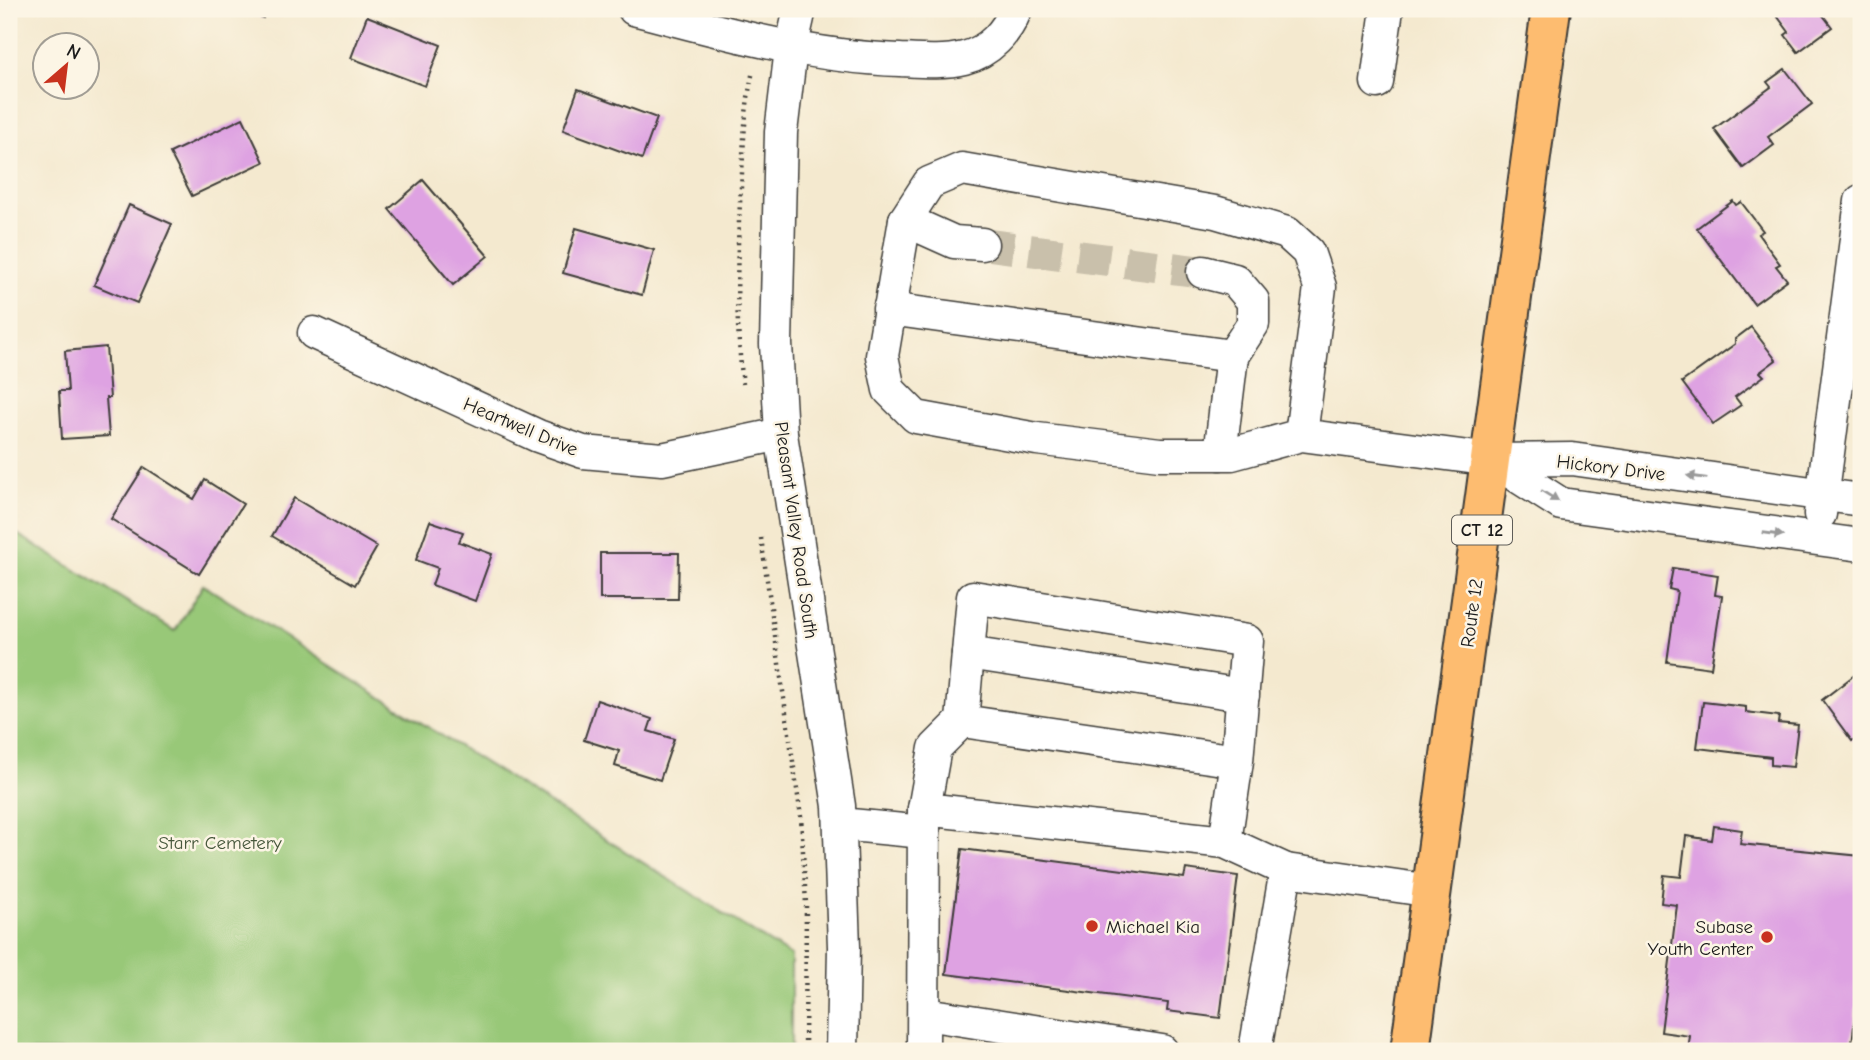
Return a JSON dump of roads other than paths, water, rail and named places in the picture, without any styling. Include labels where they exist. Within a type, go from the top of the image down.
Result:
[{"type":"highway","name":"Route 12","points":[[1410,1051],[1552,9]]},
{"type":"street","points":[[634,9],[791,49],[881,59],[965,58],[993,45],[1016,9]]},
{"type":"street","name":"Pleasant Valley Road South","points":[[800,9],[791,49],[781,158],[776,344],[781,434],[840,824],[844,947],[842,1051]]},
{"type":"street","points":[[1377,82],[1387,9]]},
{"type":"street","points":[[1301,435],[1320,287],[1308,252],[1287,233],[1215,212],[962,169],[929,183],[905,220],[882,356],[889,390],[916,417],[1037,439],[1160,454],[1232,454],[1301,435],[1492,460]]},
{"type":"street","points":[[1816,540],[1861,201]]},
{"type":"street","points":[[905,220],[954,242],[982,244]]},
{"type":"street","points":[[1203,272],[1235,280],[1252,301],[1254,324],[1232,356],[1220,454]]},
{"type":"street","points":[[889,309],[1232,356]]},
{"type":"street","name":"Heartwell Drive","points":[[314,333],[538,436],[583,452],[662,459],[781,434]]},
{"type":"street","name":"Hickory Drive","points":[[1492,460],[1572,459],[1861,500]]},
{"type":"street","name":"Hickory Drive","points":[[1492,460],[1561,503],[1861,545]]},
{"type":"street","points":[[923,1051],[924,821],[935,748],[962,721],[973,597],[1247,641],[1237,761],[1225,842]]},
{"type":"street","points":[[968,653],[1243,695]]},
{"type":"street","points":[[962,721],[1237,761]]},
{"type":"street","points":[[840,824],[924,821],[1225,842],[1286,870],[1432,891]]},
{"type":"street","points":[[1255,1051],[1286,870]]},
{"type":"street","points":[[925,1014],[1162,1051]]},
{"type":"tunnel","points":[[982,244],[1203,272]]},
{"type":"place","name":"Michael Kia","points":[[1092,926]]},
{"type":"place","name":"Subase Youth Center","points":[[1767,937]]},
{"type":"park label","name":"Starr Cemetery","points":[[220,842]]}]
